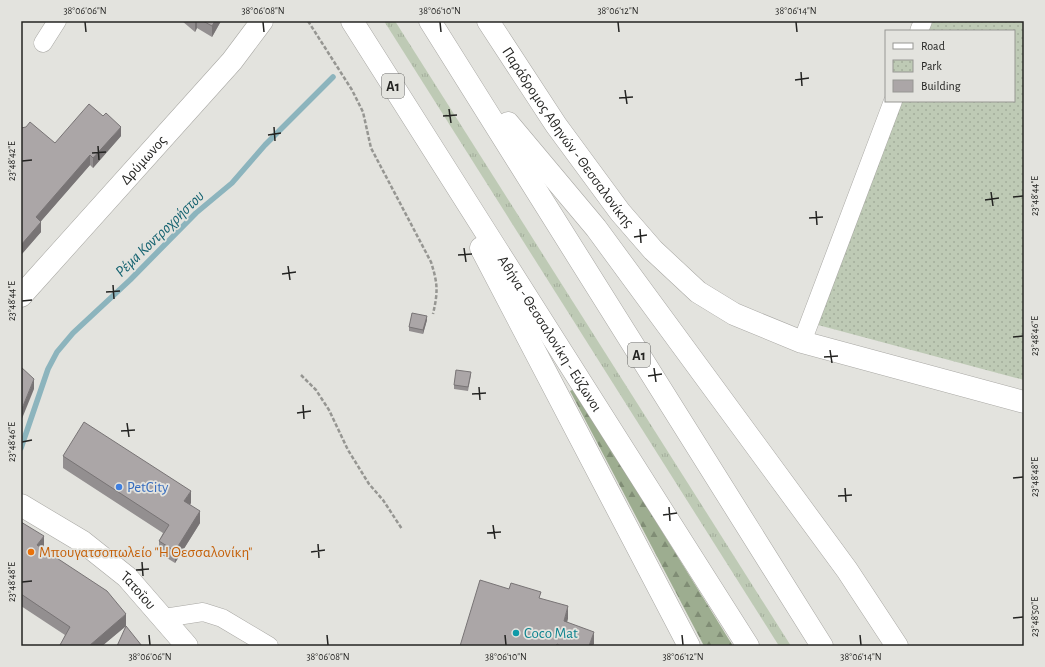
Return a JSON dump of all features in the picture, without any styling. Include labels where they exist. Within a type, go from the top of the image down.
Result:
[{"type":"main road","name":"Δρύμωνος","points":[[21,296],[232,61],[262,21]]},
{"type":"main road","name":"Αθήνα - Θεσσαλονίκη - Εύζωνοι","points":[[352,21],[748,646]]},
{"type":"main road","name":"Α1","points":[[430,21],[822,646]]},
{"type":"main road","name":"Παράδρομος Αθηνών - Θεσσαλονίκης","points":[[488,21],[556,125],[620,212],[653,250],[698,292],[734,314],[802,342],[1024,402]]},
{"type":"main road","points":[[457,63],[596,228],[847,570],[897,646]]},
{"type":"main road","points":[[434,150],[450,190],[689,646]]},
{"type":"main road","name":"Τατοΐου","points":[[21,505],[58,526],[104,558],[127,577],[187,646]]},
{"type":"street","points":[[42,43],[56,21]]},
{"type":"street","points":[[802,342],[893,102]]},
{"type":"street","points":[[164,618],[203,612],[222,618],[269,646]]},
{"type":"path","points":[[308,21],[352,90],[363,112],[371,148],[431,262],[437,282],[438,294],[433,314]]},
{"type":"path","points":[[301,375],[316,390],[329,410],[348,450],[369,484],[384,500],[402,529]]},
{"type":"green space","points":[[384,21],[395,21],[791,646],[779,646]]},
{"type":"green space","points":[[932,21],[1024,21],[1024,380],[818,325],[902,102],[1015,102],[1015,30],[928,30]]},
{"type":"green space","points":[[574,389],[733,646],[704,646],[570,391]]},
{"type":"building","points":[[203,21],[215,21],[212,26]]},
{"type":"building","points":[[89,104],[103,116],[106,113],[121,127],[93,158],[90,155],[36,217],[41,222],[21,245],[21,128],[26,127],[30,122],[55,143]]},
{"type":"building","points":[[412,313],[427,316],[423,330],[409,327]]},
{"type":"building","points":[[21,367],[34,379],[21,411]]},
{"type":"building","points":[[456,370],[471,372],[468,387],[454,385]]},
{"type":"building","points":[[84,422],[191,491],[184,501],[200,511],[175,551],[159,541],[169,525],[63,456]]},
{"type":"building","points":[[21,522],[44,536],[37,545],[107,591],[126,614],[89,646],[60,645],[70,627],[21,594]]},
{"type":"building","name":"Coco Mat","points":[[480,580],[509,589],[511,583],[541,592],[539,598],[568,606],[564,621],[594,632],[589,646],[561,646],[557,644],[556,646],[460,646]]},
{"type":"building","points":[[126,626],[142,646],[117,646]]},
{"type":"waterway","name":"Ρέμα Κοντροχρήστου","points":[[21,448],[48,369],[57,352],[73,333],[130,280],[196,213],[232,183],[265,145],[333,77]]},
{"type":"place","name":"PetCity","points":[[119,487]]},
{"type":"place","name":"Μπουγατσοπωλείο \"Η Θεσσαλονίκη\"","points":[[31,552]]},
{"type":"place","name":"Coco Mat","points":[[516,633]]}]
